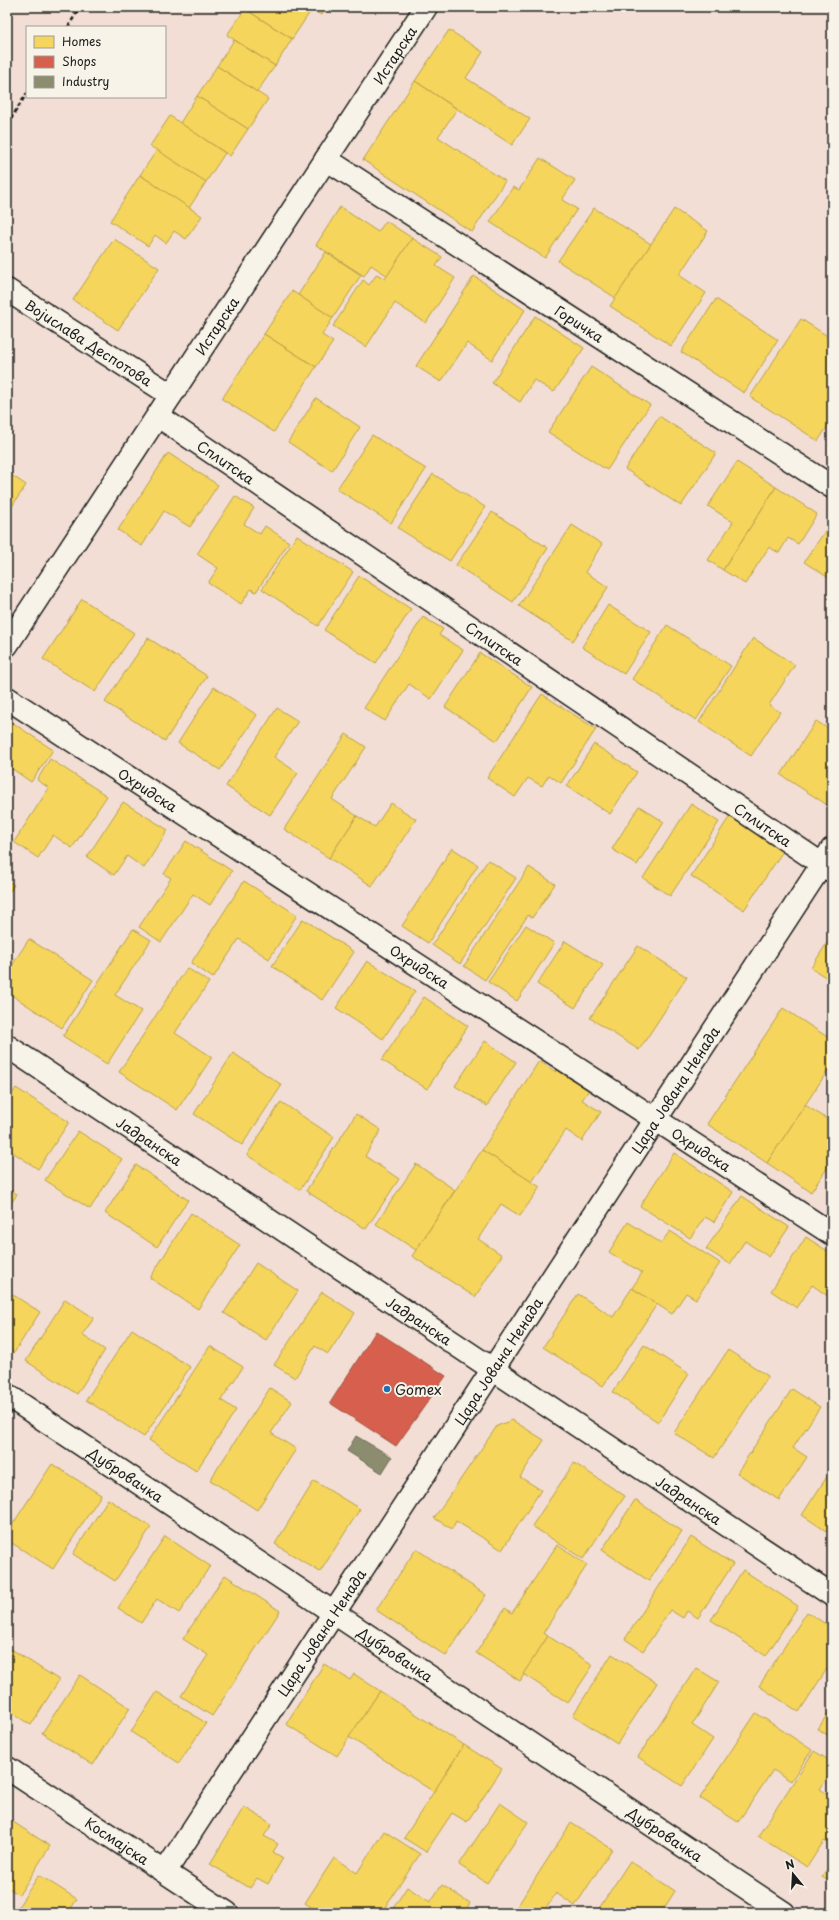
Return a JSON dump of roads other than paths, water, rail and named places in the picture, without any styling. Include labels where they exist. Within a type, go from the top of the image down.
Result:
[{"type":"street","name":"Истарска","points":[[7,645],[426,7]]},
{"type":"street","name":"Горичка","points":[[326,159],[832,487]]},
{"type":"street","name":"Војислава Деспотова","points":[[7,290],[171,395]]},
{"type":"street","name":"Сплитска","points":[[158,416],[829,862]]},
{"type":"street","name":"Охридска","points":[[7,698],[832,1234]]},
{"type":"street","name":"Цара Јована Ненада","points":[[165,1872],[656,1119],[829,862]]},
{"type":"street","name":"Јадранска","points":[[9,1051],[832,1595]]},
{"type":"street","name":"Дубровачка","points":[[7,1396],[784,1913]]},
{"type":"street","name":"Космајска","points":[[7,1768],[227,1913]]},
{"type":"place","name":"Gomex","points":[[387,1389]]}]
